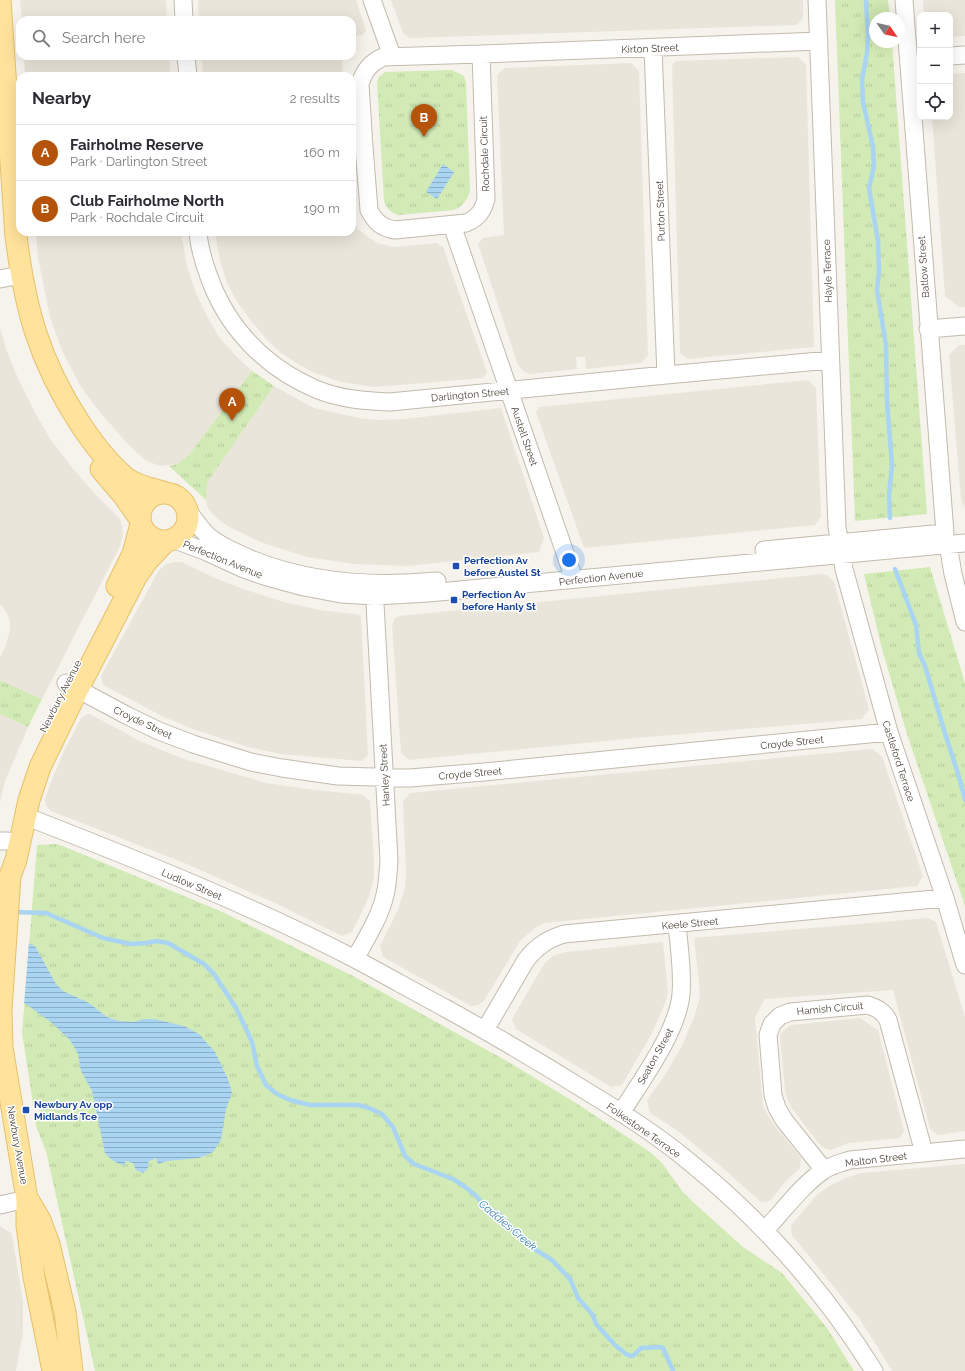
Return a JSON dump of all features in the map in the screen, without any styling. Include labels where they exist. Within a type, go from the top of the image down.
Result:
[{"type":"main road","points":[[0,0],[16,236],[10,277],[32,324],[41,351],[62,394],[102,453],[126,478],[140,485],[176,496],[185,505],[188,511],[188,518],[184,531],[169,540],[159,541],[143,530],[140,521],[117,487],[79,442],[56,408],[45,387],[27,347],[17,315],[10,277],[0,169]]},
{"type":"main road","points":[[140,521],[140,511],[143,504],[148,498],[163,492]]},
{"type":"main road","name":"Newbury Avenue","points":[[53,1371],[30,1254],[27,1226],[27,1199],[1,1047],[0,1021],[10,876],[16,860],[29,800],[40,767],[72,686],[126,570],[135,546],[140,521]]},
{"type":"main road","name":"Newbury Avenue","points":[[10,876],[6,860],[4,841],[28,764],[45,724],[72,686],[136,577],[147,561],[169,540]]},
{"type":"main road","name":"Newbury Avenue","points":[[27,1199],[40,1220],[49,1244],[65,1312],[72,1371]]},
{"type":"street","points":[[182,0],[184,16]]},
{"type":"street","points":[[372,0],[392,56]]},
{"type":"street","name":"Hayle Terrace","points":[[817,0],[830,360],[837,527],[840,549]]},
{"type":"street","name":"Batlow Street","points":[[904,0],[914,59],[928,329],[953,540],[953,574],[965,622]]},
{"type":"street","name":"Kirton Street","points":[[481,54],[819,41]]},
{"type":"street","name":"Purton Street","points":[[653,48],[666,375]]},
{"type":"street","name":"Rochdale Circuit","points":[[481,54],[486,198],[482,210],[474,220],[452,225],[395,230],[379,224],[373,218],[369,210],[360,84],[362,76],[368,67],[383,57],[481,54]]},
{"type":"street","points":[[953,56],[965,55]]},
{"type":"street","points":[[186,60],[188,72]]},
{"type":"street","name":"Austell Street","points":[[452,225],[573,574]]},
{"type":"street","name":"Darlington Street","points":[[199,236],[204,263],[213,287],[224,310],[247,342],[278,369],[298,381],[318,390],[335,395],[371,401],[390,402],[830,360]]},
{"type":"street","points":[[928,329],[965,326]]},
{"type":"street","name":"Perfection Avenue","points":[[188,511],[200,527],[213,539],[241,555],[261,563],[298,574],[338,581],[374,590]]},
{"type":"street","name":"Perfection Avenue","points":[[169,540],[207,552],[244,570],[284,582],[330,592],[374,590],[428,593],[573,574],[761,561],[840,549],[953,540],[965,531]]},
{"type":"street","name":"Castleford Terrace","points":[[840,549],[846,577],[889,732],[945,898],[965,965]]},
{"type":"street","name":"Hanley Street","points":[[356,959],[378,915],[385,897],[388,882],[389,861],[374,590]]},
{"type":"street","name":"Croyde Street","points":[[72,686],[128,716],[159,730],[221,753],[251,762],[338,776],[410,778],[889,732]]},
{"type":"street","name":"Ludlow Street","points":[[25,818],[35,820],[126,855],[227,899],[356,959]]},
{"type":"street","name":"Keele Street","points":[[485,1030],[526,960],[533,951],[541,944],[564,934],[945,898]]},
{"type":"street","name":"Seaton Street","points":[[621,1113],[654,1062],[669,1033],[678,1009],[682,982],[677,924]]},
{"type":"street","name":"Folkestone Terrace","points":[[356,959],[485,1030],[554,1071],[621,1113],[691,1162],[765,1230],[819,1291],[874,1371]]},
{"type":"street","name":"Hamish Circuit","points":[[824,1170],[784,1120],[777,1108],[773,1095],[768,1035],[772,1024],[780,1016],[790,1012],[868,1005],[876,1007],[884,1013],[888,1020],[924,1153]]},
{"type":"street","name":"Malton Street","points":[[765,1230],[810,1181],[824,1170],[836,1164],[850,1160],[965,1149]]},
{"type":"street","points":[[0,1205],[27,1199]]},
{"type":"shaded area","points":[[20,0],[166,0],[167,16],[22,16]]},
{"type":"shaded area","points":[[198,0],[356,0],[366,30],[363,35],[356,36],[356,16],[199,16]]},
{"type":"shaded area","points":[[391,0],[803,0],[803,18],[797,25],[410,38],[403,33]]},
{"type":"shaded area","points":[[923,0],[965,0],[965,36],[953,37],[953,12],[924,12]]},
{"type":"shaded area","points":[[798,57],[806,65],[814,347],[687,359],[680,353],[672,66],[676,61]]},
{"type":"shaded area","points":[[24,60],[169,60],[171,72],[25,72]]},
{"type":"shaded area","points":[[202,60],[342,60],[343,72],[203,72]]},
{"type":"shaded area","points":[[631,63],[639,71],[648,355],[641,363],[586,369],[585,357],[576,357],[577,369],[529,374],[523,371],[518,365],[478,244],[483,238],[504,235],[497,75],[505,68]]},
{"type":"shaded area","points":[[965,73],[965,307],[959,307],[945,296],[932,120],[953,120],[953,74]]},
{"type":"shaded area","points":[[356,225],[358,229],[369,238],[380,244],[395,247],[437,243],[443,247],[487,372],[483,378],[375,387],[341,382],[315,373],[281,353],[269,342],[252,322],[238,303],[227,283],[220,261],[216,236],[356,236]]},
{"type":"shaded area","points":[[36,236],[182,236],[187,266],[196,293],[208,318],[219,337],[252,371],[188,456],[182,461],[177,464],[160,466],[144,459],[126,442],[99,411],[81,387],[63,353],[50,317],[38,258]]},
{"type":"shaded area","points":[[0,328],[6,349],[18,378],[50,439],[95,494],[120,519],[122,527],[123,536],[120,546],[42,699],[0,680],[0,657],[10,631],[10,622],[7,613],[0,604]]},
{"type":"shaded area","points":[[959,345],[965,345],[965,508],[961,500],[949,355]]},
{"type":"shaded area","points":[[808,380],[816,388],[821,517],[815,525],[584,548],[536,412],[539,407]]},
{"type":"shaded area","points":[[274,386],[314,408],[359,418],[380,420],[404,419],[501,408],[544,538],[539,552],[408,566],[354,564],[307,557],[263,543],[229,527],[219,520],[207,506],[207,485],[210,478]]},
{"type":"shaded area","points":[[182,562],[243,589],[284,602],[320,610],[361,615],[368,755],[362,761],[280,754],[248,747],[190,728],[162,716],[103,685],[101,676],[159,570],[167,564]]},
{"type":"shaded area","points":[[823,574],[828,576],[834,582],[869,709],[862,719],[636,738],[409,760],[401,753],[392,625],[395,618],[399,616]]},
{"type":"shaded area","points":[[0,714],[28,727],[5,781],[0,802]]},
{"type":"shaded area","points":[[90,714],[140,741],[181,758],[266,783],[363,795],[370,801],[374,878],[369,897],[352,932],[342,936],[277,904],[182,862],[51,811],[46,806],[45,800],[49,787],[63,753],[81,718]]},
{"type":"shaded area","points":[[872,749],[882,756],[923,876],[917,886],[545,923],[535,928],[520,941],[484,1001],[478,1005],[471,1006],[383,957],[380,946],[398,910],[405,887],[406,874],[403,801],[410,793]]},
{"type":"shaded area","points":[[928,918],[936,922],[965,1017],[965,1131],[938,1135],[930,1129],[893,990],[765,999],[755,1017],[763,1107],[774,1125],[801,1158],[800,1168],[786,1181],[771,1200],[761,1202],[678,1131],[650,1113],[647,1100],[663,1078],[683,1044],[700,998],[694,938]]},
{"type":"shaded area","points":[[663,942],[668,992],[666,1001],[652,1033],[622,1085],[611,1087],[516,1029],[512,1019],[541,969],[553,956],[566,952]]},
{"type":"shaded area","points":[[860,1018],[878,1030],[904,1131],[900,1138],[848,1143],[831,1150],[824,1148],[819,1144],[791,1107],[785,1091],[780,1035],[791,1025]]},
{"type":"shaded area","points":[[965,1164],[965,1371],[892,1371],[859,1318],[792,1235],[791,1225],[817,1195],[829,1186],[851,1176],[862,1173]]},
{"type":"shaded area","points":[[0,1226],[12,1234],[23,1302],[23,1332],[16,1371],[0,1371]]},
{"type":"green space","points":[[835,0],[888,0],[889,12],[869,12],[869,48],[892,48],[927,514],[855,521]]},
{"type":"green space","points":[[452,70],[464,76],[466,82],[469,195],[460,207],[454,210],[399,215],[396,214],[386,206],[384,201],[377,82],[379,77],[385,72]]},
{"type":"green space","points":[[252,371],[274,386],[210,478],[207,485],[206,500],[169,466],[177,464],[188,456]]},
{"type":"green space","points":[[930,567],[965,683],[965,906],[907,734],[882,649],[864,574]]},
{"type":"green space","points":[[0,680],[42,699],[28,727],[0,714]]},
{"type":"green space","points":[[56,844],[218,910],[353,976],[505,1060],[576,1103],[650,1152],[662,1163],[682,1191],[694,1203],[743,1247],[782,1273],[827,1328],[854,1371],[95,1371],[46,1151],[37,1129],[34,1116],[40,1115],[38,1103],[33,1104],[22,1033],[37,845]]},
{"type":"water","points":[[443,164],[454,172],[437,199],[426,192]]},
{"type":"water","points":[[23,941],[35,946],[56,984],[63,991],[89,1003],[107,1017],[119,1021],[134,1022],[144,1019],[154,1019],[184,1026],[199,1034],[215,1052],[228,1079],[232,1093],[226,1109],[221,1140],[213,1152],[199,1158],[167,1161],[158,1164],[156,1158],[148,1162],[148,1168],[143,1173],[136,1170],[133,1163],[125,1161],[125,1166],[122,1165],[105,1153],[92,1091],[81,1071],[78,1054],[70,1040],[52,1023],[26,1004],[0,995]]},
{"type":"pier","points":[[0,933],[29,941],[24,1005],[0,997]]},
{"type":"waterway","points":[[866,0],[868,35],[867,53],[862,80],[863,102],[873,147],[874,166],[869,188],[878,241],[879,271],[877,290],[886,345],[887,402],[892,465],[889,495],[890,518]]},
{"type":"waterway","points":[[895,569],[916,625],[919,653],[925,666],[965,800]]},
{"type":"waterway","name":"Caddies Creek","points":[[14,912],[46,913],[103,938],[131,944],[157,941],[168,943],[204,964],[214,974],[236,1008],[252,1042],[257,1066],[266,1085],[277,1094],[290,1100],[310,1105],[358,1105],[382,1114],[393,1127],[405,1156],[414,1164],[453,1179],[464,1186],[487,1208],[499,1214],[523,1240],[552,1260],[570,1279],[578,1298],[593,1315],[596,1324],[615,1345],[630,1356],[634,1355],[641,1348],[663,1348],[673,1371]]},
{"type":"place","name":"Club Fairholme North","points":[[424,137]]},
{"type":"place","name":"Fairholme Reserve","points":[[232,421]]},
{"type":"place","name":"Perfection Av before Austel St","points":[[456,566]]},
{"type":"place","name":"Perfection Av before Hanly St","points":[[454,600]]},
{"type":"place","name":"Newbury Av opp Midlands Tce","points":[[26,1110]]}]
